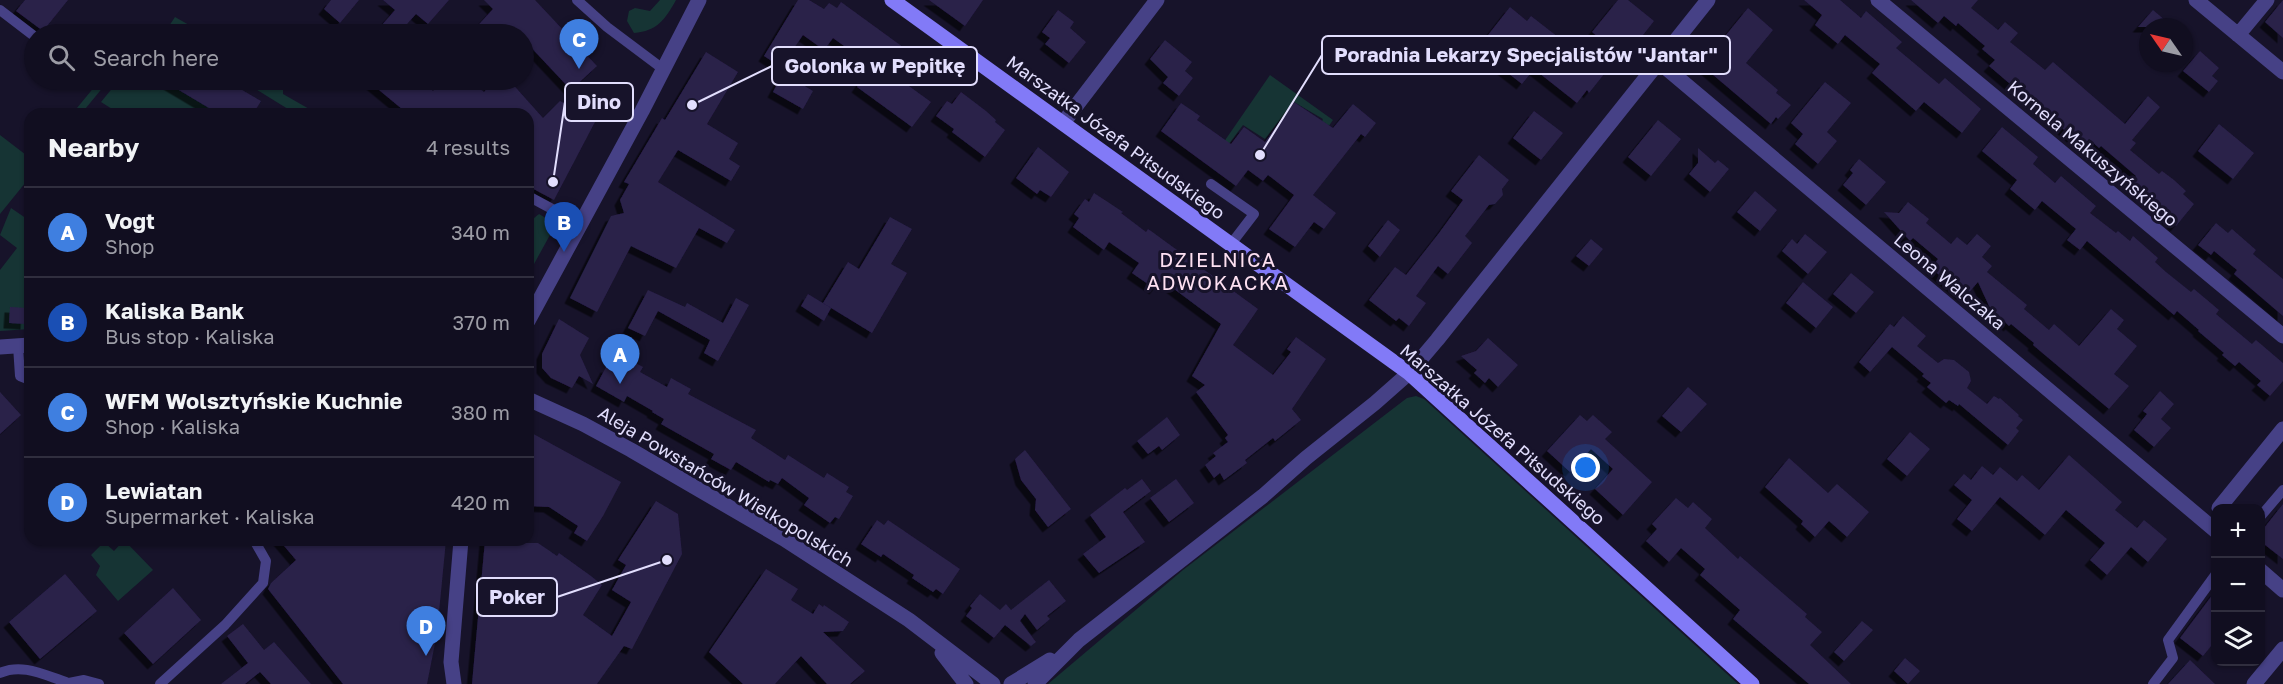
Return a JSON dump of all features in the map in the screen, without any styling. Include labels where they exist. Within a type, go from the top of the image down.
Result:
[{"type":"street","points":[[534,298],[580,224],[699,0]]},
{"type":"street","name":"Marszałka Józefa Piłsudskiego","points":[[892,0],[1408,373],[1752,684]]},
{"type":"street","points":[[1063,123],[1157,0]]},
{"type":"street","points":[[1011,684],[1068,649],[1263,496],[1408,373],[1437,340],[1708,0]]},
{"type":"street","name":"Kornela Makuszyńskiego","points":[[1878,0],[2283,336]]},
{"type":"street","points":[[2196,0],[2283,72]]},
{"type":"street","points":[[2238,35],[2267,0]]},
{"type":"street","name":"Leona Walczaka","points":[[1659,62],[2211,520]]},
{"type":"street","points":[[0,347],[24,346]]},
{"type":"street","name":"Aleja Powstańców Wielkopolskich","points":[[534,401],[621,445],[784,539],[930,636],[993,684]]},
{"type":"street","points":[[2222,504],[2283,429]]},
{"type":"street","points":[[454,684],[452,662],[462,546]]},
{"type":"street","points":[[2265,574],[2283,590]]},
{"type":"street","name":"Aleja Powstańców Wielkopolskich","points":[[930,636],[966,684]]},
{"type":"street","points":[[1035,684],[1068,649]]},
{"type":"street","points":[[2258,683],[2283,649]]},
{"type":"lane","points":[[577,0],[607,27],[663,69]]},
{"type":"lane","points":[[0,10],[24,28]]},
{"type":"lane","points":[[1211,184],[1254,214],[1232,244]]},
{"type":"lane","points":[[534,199],[580,224]]},
{"type":"lane","points":[[24,346],[20,376],[24,378]]},
{"type":"lane","points":[[2265,511],[2283,490]]},
{"type":"lane","points":[[160,684],[225,625],[263,583],[266,561],[257,546]]},
{"type":"lane","points":[[2153,684],[2173,658],[2168,640],[2211,581]]},
{"type":"lane","points":[[0,673],[12,668],[30,670],[65,683],[84,680],[99,684]]},
{"type":"green space","points":[[660,0],[676,0],[660,23],[649,30],[634,33],[627,21],[629,11],[635,8],[650,11]]},
{"type":"green space","points":[[175,17],[187,24],[170,24]]},
{"type":"green space","points":[[1270,75],[1333,120],[1326,130],[1320,125],[1323,119],[1294,102],[1265,139],[1243,125],[1223,152],[1219,149]]},
{"type":"green space","points":[[92,90],[101,90],[86,108],[77,108]]},
{"type":"green space","points":[[111,90],[179,90],[209,108],[110,108],[101,102]]},
{"type":"green space","points":[[257,90],[283,90],[283,94],[308,108],[286,108]]},
{"type":"green space","points":[[0,135],[24,153],[24,184],[0,214]]},
{"type":"green space","points":[[11,208],[24,217],[24,329],[0,331],[0,270],[17,248],[0,235]]},
{"type":"green space","points":[[539,214],[556,224],[534,264],[534,218]]},
{"type":"green space","points":[[1416,396],[1424,399],[1738,684],[1048,684],[1183,570],[1407,398]]},
{"type":"green space","points":[[100,546],[108,546],[114,551],[119,546],[130,546],[153,570],[118,601],[96,575],[100,566],[91,555]]},
{"type":"building","points":[[25,0],[68,0],[49,24],[34,24],[16,11]]},
{"type":"building","points":[[331,0],[359,0],[340,23],[324,9]]},
{"type":"building","points":[[383,0],[449,0],[428,24],[416,14],[407,24],[383,24],[395,10]]},
{"type":"building","points":[[484,0],[535,0],[597,66],[571,90],[534,51],[534,24],[479,24],[493,9]]},
{"type":"building","points":[[798,0],[809,0],[824,9],[829,3],[837,8],[841,2],[918,58],[902,81],[931,102],[912,127],[857,87],[872,66],[833,38],[824,50],[803,35],[781,67],[764,56]]},
{"type":"building","points":[[929,0],[983,0],[965,26]]},
{"type":"building","points":[[1618,0],[1628,0],[1654,21],[1625,58],[1620,54],[1589,93],[1587,90],[1577,103],[1534,69],[1522,84],[1477,49],[1510,7],[1527,21],[1531,16],[1558,37],[1551,45],[1584,72],[1607,44],[1592,32]]},
{"type":"building","points":[[1804,0],[1840,0],[1861,18],[1866,11],[1902,42],[1896,48],[1939,84],[1945,78],[1981,109],[1962,133],[1924,102],[1916,111],[1872,73],[1880,64],[1845,35],[1838,44],[1815,25],[1822,15]]},
{"type":"building","points":[[1911,0],[1978,0],[1971,8],[1998,30],[2005,22],[2018,33],[2010,42],[2045,70],[2053,62],[2125,124],[2148,96],[2160,107],[2132,140],[2136,143],[2130,150],[2159,174],[2162,171],[2174,180],[2186,191],[2183,194],[2194,204],[2176,226],[2164,215],[2167,211],[2145,193],[2141,196],[2129,185],[2136,176],[2101,146],[2099,148],[2089,139],[2083,146],[1989,66],[1995,60],[1982,49],[1985,46],[1958,23],[1956,26],[1944,16],[1938,23]]},
{"type":"building","points":[[2283,0],[2283,38],[2265,22]]},
{"type":"building","points":[[1748,8],[1773,30],[1746,63],[1778,90],[1776,93],[1791,105],[1771,124],[1705,68],[1708,57]]},
{"type":"building","points":[[1058,10],[1074,22],[1070,28],[1086,42],[1069,63],[1045,44],[1050,38],[1042,32]]},
{"type":"building","points":[[2153,10],[2162,18],[2146,18]]},
{"type":"building","points":[[1165,40],[1192,62],[1185,71],[1193,78],[1179,96],[1163,83],[1168,77],[1150,59]]},
{"type":"building","points":[[2200,51],[2219,68],[2212,76],[2218,81],[2209,92],[2184,72],[2193,72],[2193,59]]},
{"type":"building","points":[[706,52],[738,72],[707,124],[738,143],[729,159],[740,166],[731,181],[678,150],[658,182],[735,230],[727,243],[699,228],[676,268],[631,246],[597,312],[570,298],[611,216],[624,213],[620,200],[629,184],[624,182],[662,118],[665,120]]},
{"type":"building","points":[[783,73],[813,91],[803,109],[773,92]]},
{"type":"building","points":[[1825,82],[1851,103],[1827,132],[1837,141],[1818,164],[1795,144],[1803,134],[1791,123]]},
{"type":"building","points":[[179,90],[242,90],[261,101],[257,108],[209,108]]},
{"type":"building","points":[[379,90],[482,90],[484,92],[486,90],[518,90],[543,118],[560,101],[596,120],[554,200],[534,189],[534,108],[401,108]]},
{"type":"building","points":[[961,92],[986,111],[1005,130],[985,157],[952,132],[954,129],[936,116],[947,101],[952,104]]},
{"type":"building","points":[[1294,102],[1333,128],[1353,104],[1376,123],[1365,137],[1361,134],[1313,195],[1336,213],[1324,229],[1314,222],[1295,247],[1269,229],[1294,195],[1268,175],[1263,181],[1248,170],[1236,186],[1161,131],[1181,103],[1200,116],[1197,120],[1231,144],[1244,127],[1265,142]]},
{"type":"building","points":[[1534,111],[1563,133],[1541,160],[1513,138]]},
{"type":"building","points":[[1658,120],[1681,139],[1651,176],[1628,157]]},
{"type":"building","points":[[2219,124],[2254,153],[2233,179],[2198,151]]},
{"type":"building","points":[[2002,127],[2038,157],[2033,164],[2055,183],[2061,176],[2096,206],[2090,213],[2130,241],[2133,236],[2158,258],[2155,262],[2166,272],[2191,292],[2194,289],[2219,310],[2216,314],[2252,344],[2256,340],[2283,363],[2283,381],[2270,396],[2257,385],[2261,381],[2239,362],[2235,366],[2222,355],[2224,353],[2177,311],[2174,315],[2087,241],[2080,250],[2067,240],[2076,229],[2042,201],[2035,210],[2010,189],[2017,180],[1982,151]]},
{"type":"building","points":[[1038,147],[1069,172],[1051,197],[1040,190],[1037,194],[1016,178]]},
{"type":"building","points":[[1698,148],[1715,163],[1718,160],[1729,169],[1710,192],[1689,174],[1698,163]]},
{"type":"building","points":[[1479,155],[1509,180],[1502,189],[1503,195],[1495,204],[1489,205],[1465,236],[1472,243],[1448,274],[1438,266],[1416,296],[1426,303],[1409,326],[1399,318],[1396,321],[1369,300],[1395,267],[1406,275],[1439,233],[1463,200],[1451,191]]},
{"type":"building","points":[[1859,159],[1886,182],[1866,205],[1843,185],[1853,173],[1850,170]]},
{"type":"building","points":[[1755,191],[1777,210],[1760,231],[1737,212]]},
{"type":"building","points":[[1094,193],[1123,212],[1121,213],[1146,232],[1148,229],[1151,231],[1258,309],[1233,345],[1273,375],[1291,352],[1287,349],[1296,337],[1326,359],[1292,409],[1301,420],[1275,441],[1273,438],[1245,460],[1247,463],[1224,480],[1220,473],[1214,478],[1205,465],[1216,456],[1213,453],[1228,442],[1225,438],[1228,435],[1196,392],[1205,385],[1192,376],[1221,324],[1162,280],[1155,289],[1132,273],[1139,263],[1109,242],[1104,250],[1073,227],[1079,218],[1074,214],[1085,199],[1089,202]]},
{"type":"building","points":[[1908,202],[1929,219],[1926,223],[1951,244],[1957,237],[1967,245],[1977,234],[1991,246],[1982,257],[1992,266],[1987,272],[2027,305],[2024,309],[2049,330],[2054,324],[2079,346],[2111,309],[2124,320],[2117,329],[2137,346],[2114,374],[2129,386],[2109,409],[2033,345],[2034,343],[2011,324],[2009,326],[1989,306],[1978,282],[1965,297],[1931,268],[1938,259],[1913,238],[1910,241],[1884,212],[1899,213]]},
{"type":"building","points":[[890,217],[912,229],[891,264],[907,273],[872,333],[823,303],[848,262],[859,269]]},
{"type":"building","points":[[1388,220],[1400,230],[1380,257],[1368,246]]},
{"type":"building","points":[[2216,223],[2228,233],[2232,229],[2256,250],[2253,254],[2283,279],[2283,316],[2234,274],[2237,270],[2214,251],[2211,255],[2198,245]]},
{"type":"building","points":[[1805,234],[1827,252],[1808,274],[1782,251],[1792,239],[1797,244]]},
{"type":"building","points":[[1591,239],[1603,249],[1589,266],[1576,256]]},
{"type":"building","points":[[1851,273],[1874,292],[1856,313],[1833,294]]},
{"type":"building","points":[[1803,282],[1833,307],[1816,328],[1786,303]]},
{"type":"building","points":[[648,290],[685,307],[687,303],[723,323],[736,298],[749,305],[718,361],[704,353],[710,340],[658,311],[645,336],[628,328]]},
{"type":"building","points":[[808,294],[831,308],[824,321],[801,306]]},
{"type":"building","points":[[10,307],[24,308],[24,324],[9,323]]},
{"type":"building","points":[[1903,316],[1926,336],[1917,346],[1938,363],[1944,359],[1954,360],[1969,372],[1971,381],[1967,388],[1987,404],[1994,396],[2000,398],[2019,415],[2023,420],[2016,428],[2019,431],[2008,445],[1959,404],[1958,406],[1949,400],[1946,403],[1927,387],[1931,383],[1922,376],[1924,374],[1892,347],[1870,372],[1859,362],[1890,324],[1894,327]]},
{"type":"building","points":[[559,319],[589,338],[580,355],[593,384],[579,376],[572,388],[551,378],[542,368],[542,354]]},
{"type":"building","points":[[1488,338],[1518,365],[1498,387],[1489,378],[1485,383],[1474,373],[1477,370],[1461,356],[1476,351]]},
{"type":"building","points":[[628,359],[643,367],[640,372],[667,387],[671,378],[691,389],[688,394],[756,430],[751,438],[785,460],[788,455],[824,478],[827,473],[849,487],[846,492],[853,496],[839,519],[835,517],[830,523],[804,505],[809,498],[782,478],[778,484],[770,480],[769,482],[736,462],[731,470],[711,459],[714,454],[661,424],[664,419],[653,411],[627,396],[624,402],[596,386],[606,367],[610,368],[614,361],[623,366]]},
{"type":"building","points":[[1688,387],[1707,404],[1681,432],[1662,416]]},
{"type":"building","points":[[2160,391],[2174,404],[2161,419],[2171,428],[2154,447],[2134,430],[2147,414],[2143,411]]},
{"type":"building","points":[[0,392],[21,415],[0,434]]},
{"type":"building","points":[[1580,415],[1587,421],[1593,415],[1612,432],[1605,439],[1652,482],[1623,515],[1595,489],[1613,469],[1591,449],[1570,472],[1547,451]]},
{"type":"building","points":[[1167,417],[1180,435],[1162,450],[1159,446],[1148,454],[1137,441]]},
{"type":"building","points":[[1910,432],[1930,449],[1907,476],[1887,459]]},
{"type":"building","points":[[534,434],[621,482],[587,541],[574,533],[578,526],[549,507],[534,506]]},
{"type":"building","points":[[1025,450],[1071,509],[1048,527],[1035,510],[1036,499],[1021,480],[1015,459]]},
{"type":"building","points":[[2069,455],[2122,502],[2115,510],[2137,528],[2144,520],[2167,539],[2148,562],[2131,547],[2107,575],[2090,560],[2105,543],[2066,510],[2045,535],[2000,497],[1972,531],[1957,519],[1972,500],[1954,485],[1964,474],[1971,480],[1982,466],[1993,475],[2000,467],[2017,481],[2022,475],[2039,490]]},
{"type":"building","points":[[1789,458],[1828,493],[1837,484],[1869,512],[1847,537],[1829,521],[1815,537],[1801,524],[1803,521],[1765,487]]},
{"type":"building","points":[[1142,479],[1151,491],[1123,512],[1145,542],[1099,573],[1083,554],[1106,537],[1090,515],[1125,488],[1127,490]]},
{"type":"building","points":[[1176,479],[1194,503],[1169,522],[1150,498]]},
{"type":"building","points":[[1676,498],[1688,508],[1693,502],[1712,519],[1705,528],[1738,559],[1740,556],[1807,614],[1805,617],[1822,632],[1810,645],[1851,684],[1809,684],[1733,619],[1740,610],[1700,575],[1705,569],[1681,548],[1669,562],[1646,541],[1657,529],[1652,524]]},
{"type":"building","points":[[656,501],[678,514],[682,554],[632,649],[624,646],[597,684],[472,684],[484,546],[534,546],[534,543],[538,543],[557,556],[559,553],[602,585],[583,615],[612,636],[631,602],[612,590],[626,565],[618,560]]},
{"type":"building","points":[[2283,504],[2283,559],[2265,545],[2265,527]]},
{"type":"building","points":[[877,520],[884,525],[888,520],[960,569],[943,594],[936,589],[933,592],[912,578],[914,575],[883,554],[881,557],[861,544]]},
{"type":"building","points":[[284,546],[445,546],[437,633],[427,684],[343,684],[268,589],[271,583],[296,560]]},
{"type":"building","points":[[766,569],[798,589],[791,600],[813,614],[819,604],[823,607],[824,605],[849,622],[843,631],[823,632],[865,671],[850,684],[827,684],[801,656],[775,684],[743,684],[709,652]]},
{"type":"building","points":[[65,574],[97,611],[40,659],[9,622]]},
{"type":"building","points":[[1049,580],[1066,601],[1047,616],[1050,619],[1037,630],[1025,614],[1020,621],[1036,642],[1031,646],[1005,625],[994,638],[966,616],[972,608],[970,606],[980,594],[1000,610],[1006,604],[1011,610]]},
{"type":"building","points":[[173,588],[201,620],[153,664],[124,633]]},
{"type":"building","points":[[2211,597],[2211,646],[2203,656],[2180,638]]},
{"type":"building","points":[[1862,621],[1873,630],[1844,661],[1834,652]]},
{"type":"building","points":[[243,624],[264,650],[274,642],[311,684],[271,684],[260,672],[245,684],[221,684],[248,663],[227,636]]},
{"type":"building","points":[[1905,658],[1920,671],[1908,684],[1894,671]]},
{"type":"building","points":[[2190,660],[2215,684],[2168,684]]},
{"type":"place","name":"WFM Wolsztyńskie Kuchnie","points":[[579,69]]},
{"type":"place","name":"Golonka w Pepitkę","points":[[692,105]]},
{"type":"place","name":"Poradnia Lekarzy Specjalistów \"Jantar\"","points":[[1260,155]]},
{"type":"place","name":"Dino","points":[[553,182]]},
{"type":"place","name":"Kaliska Bank","points":[[564,252]]},
{"type":"place","name":"Vogt","points":[[620,384]]},
{"type":"place","name":"Poker","points":[[667,560]]},
{"type":"place","name":"Lewiatan","points":[[426,656]]},
{"type":"district","name":"DZIELNICA ADWOKACKA","points":[[1218,270]]}]
